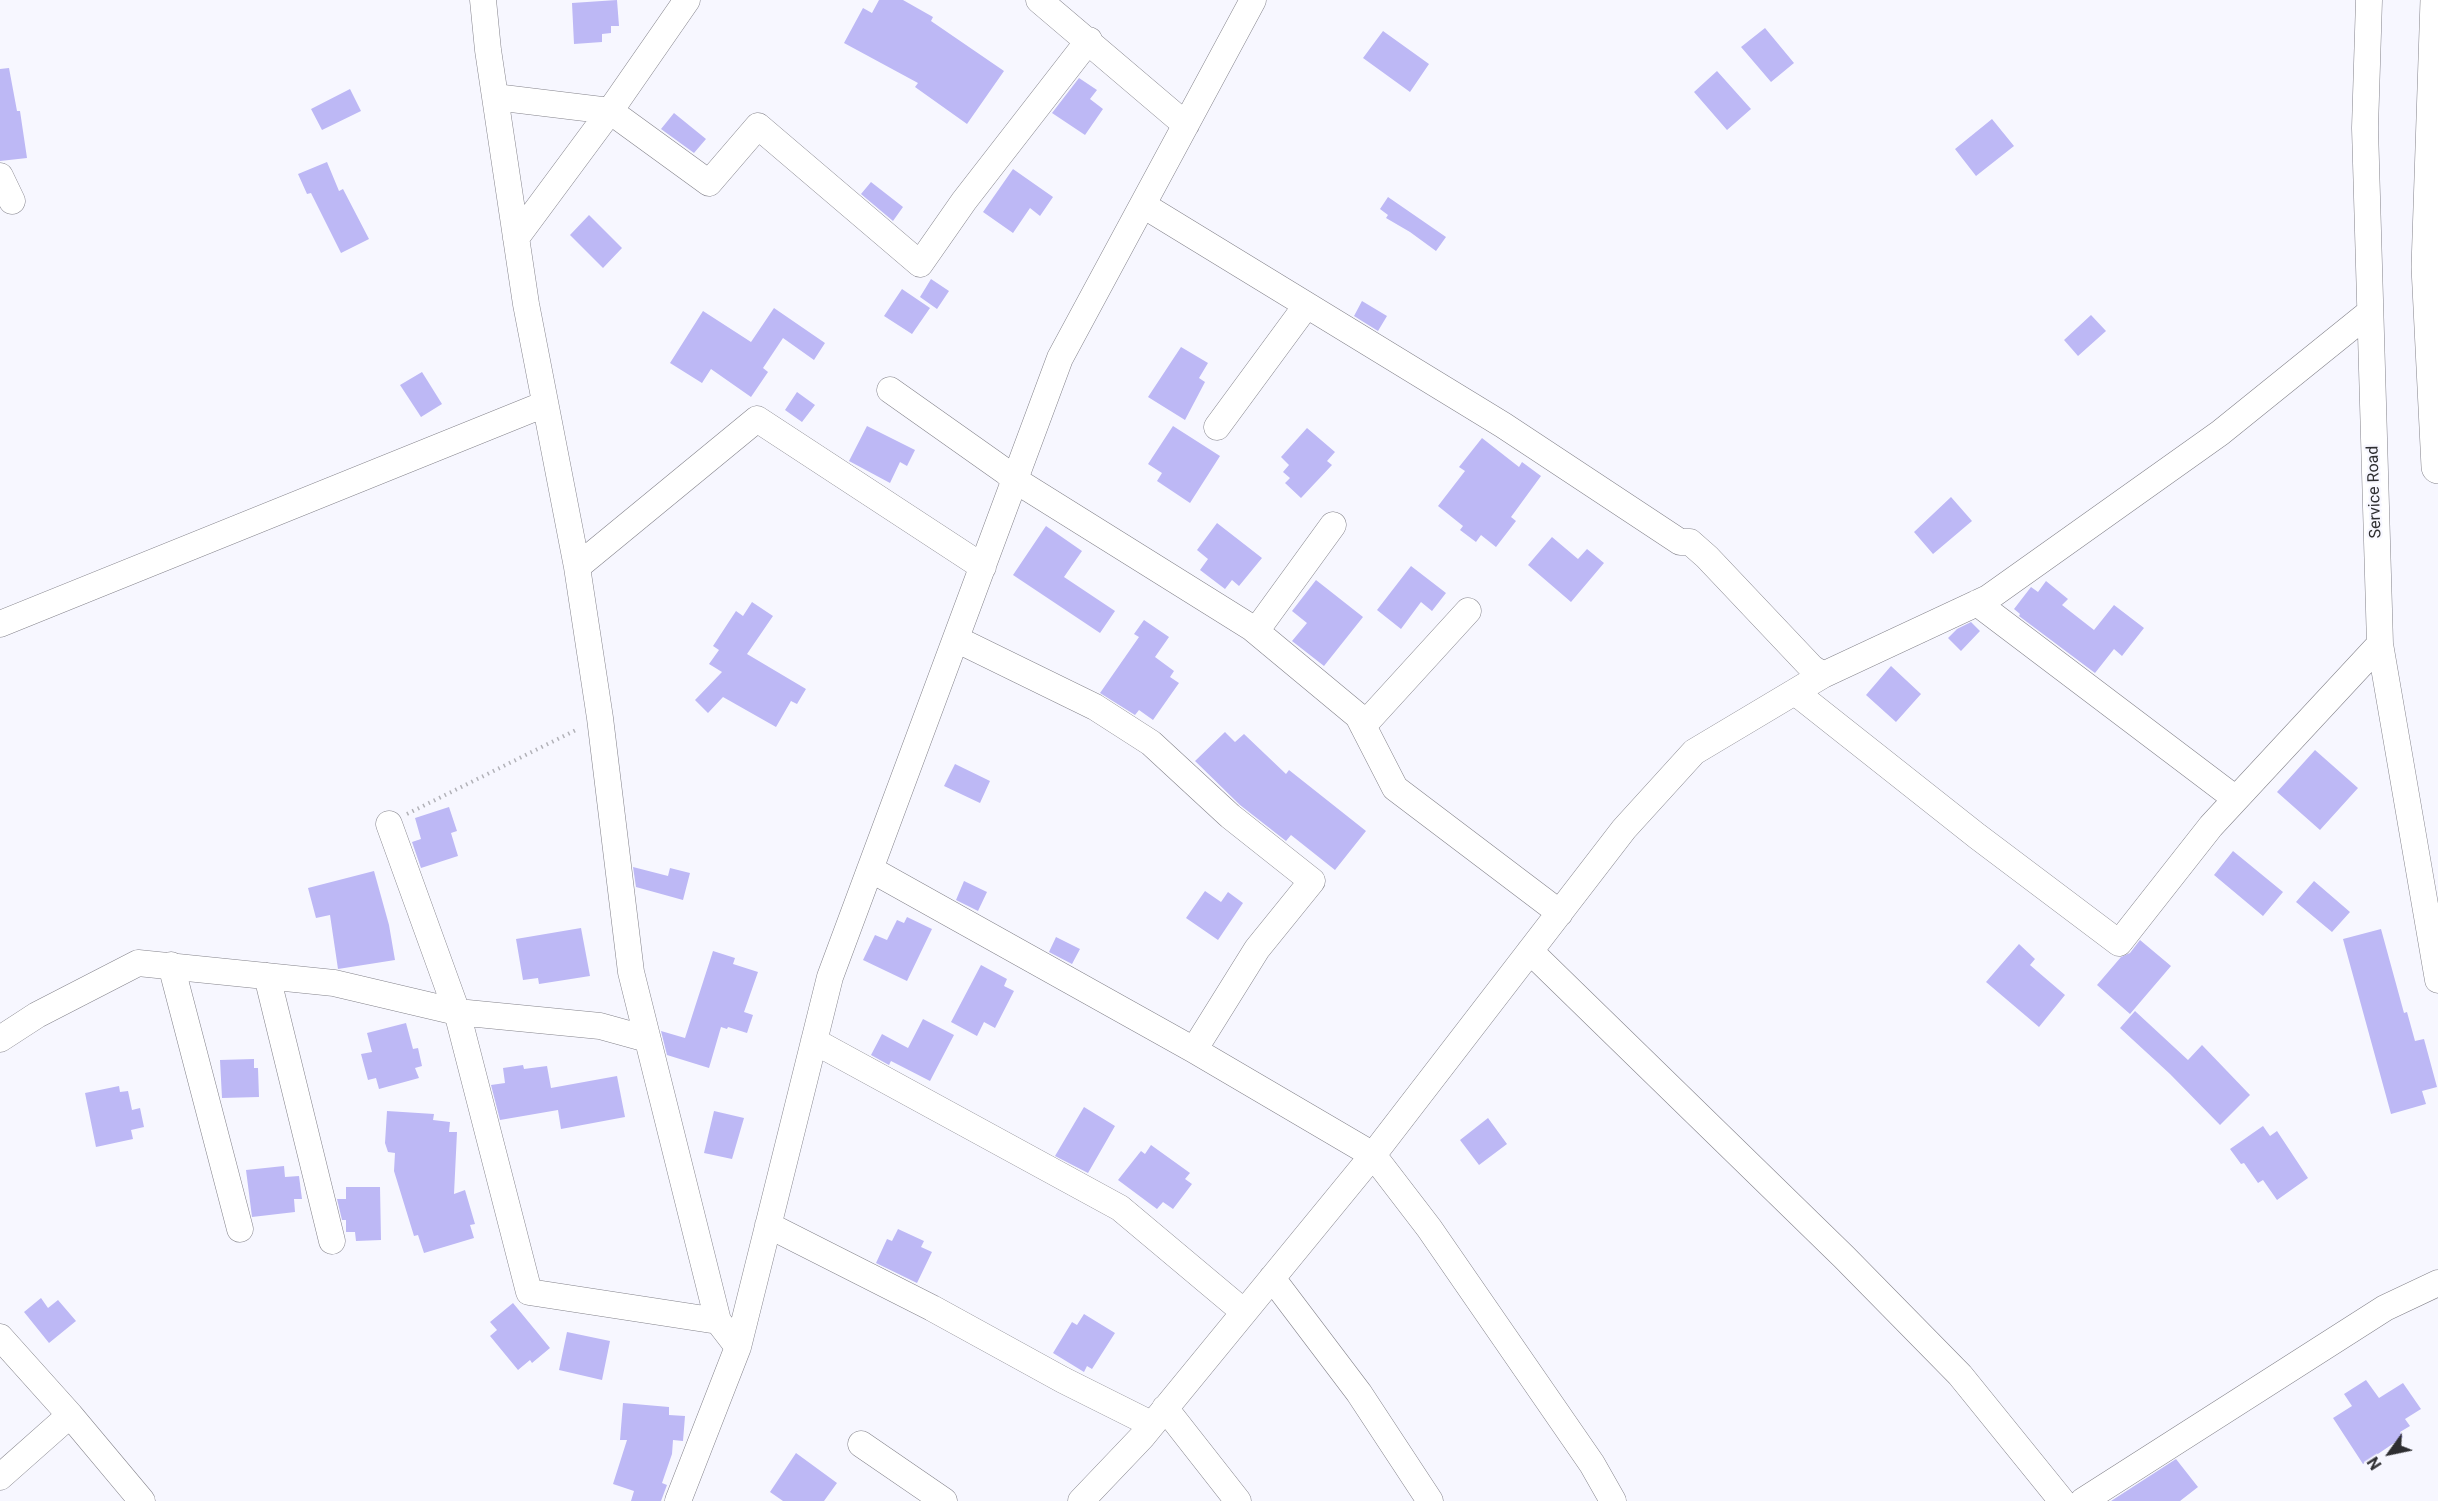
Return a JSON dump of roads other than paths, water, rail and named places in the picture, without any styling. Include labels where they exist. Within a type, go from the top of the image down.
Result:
[{"type":"main road","points":[[2437,0],[2428,267],[2438,466]]},
{"type":"street","points":[[483,0],[516,238],[577,567],[600,718],[631,972],[718,1321],[738,1347]]},
{"type":"street","points":[[516,238],[610,111],[687,0]]},
{"type":"street","points":[[1039,0],[1089,40],[1186,125]]},
{"type":"street","points":[[678,1501],[738,1347],[830,977],[1060,358],[1253,0]]},
{"type":"street","name":"Service Road","points":[[2369,0],[2365,128],[2379,644],[2438,980]]},
{"type":"street","points":[[495,97],[610,111],[709,183],[758,126],[920,264],[963,201],[1089,40]]},
{"type":"street","points":[[0,176],[12,201]]},
{"type":"street","points":[[1143,205],[1503,425],[1680,542],[1690,542],[1812,668],[1823,675]]},
{"type":"street","points":[[1217,427],[1306,306]]},
{"type":"street","points":[[1081,1501],[1158,1416],[1373,1155],[1624,829],[1694,752],[1823,675],[1988,598],[2220,433],[2370,312]]},
{"type":"street","points":[[890,390],[1006,471],[1015,480],[1256,631],[1358,716],[1395,788],[1560,913]]},
{"type":"street","points":[[0,624],[545,404]]},
{"type":"street","points":[[577,567],[757,419],[983,567]]},
{"type":"street","points":[[1256,631],[1333,525]]},
{"type":"street","points":[[1977,603],[2236,799]]},
{"type":"street","points":[[1363,726],[1468,611]]},
{"type":"street","points":[[956,639],[1095,706],[1151,743],[1230,816],[1312,881],[1257,949],[1194,1050]]},
{"type":"street","points":[[1795,692],[1977,836],[2119,943],[2211,826],[2379,644]]},
{"type":"street","points":[[388,824],[457,1012],[529,1292],[718,1321]]},
{"type":"street","points":[[870,869],[1194,1050],[1373,1155],[1429,1228],[1592,1464],[1613,1501]]},
{"type":"street","points":[[1530,951],[1844,1257],[1952,1367],[2062,1501]]},
{"type":"street","points":[[0,1039],[37,1015],[138,963],[334,982],[457,1012],[600,1026],[647,1039]]},
{"type":"street","points":[[171,965],[240,1229]]},
{"type":"street","points":[[267,976],[332,1241]]},
{"type":"street","points":[[814,1041],[1120,1208],[1244,1312]]},
{"type":"street","points":[[768,1225],[932,1308],[1063,1380],[1158,1416],[1238,1501]]},
{"type":"street","points":[[1272,1278],[1359,1393],[1430,1501]]},
{"type":"street","points":[[2083,1501],[2385,1308],[2438,1283]]},
{"type":"street","points":[[0,1337],[70,1414],[142,1501]]},
{"type":"street","points":[[0,1477],[70,1414]]},
{"type":"street","points":[[861,1444],[944,1501]]}]
